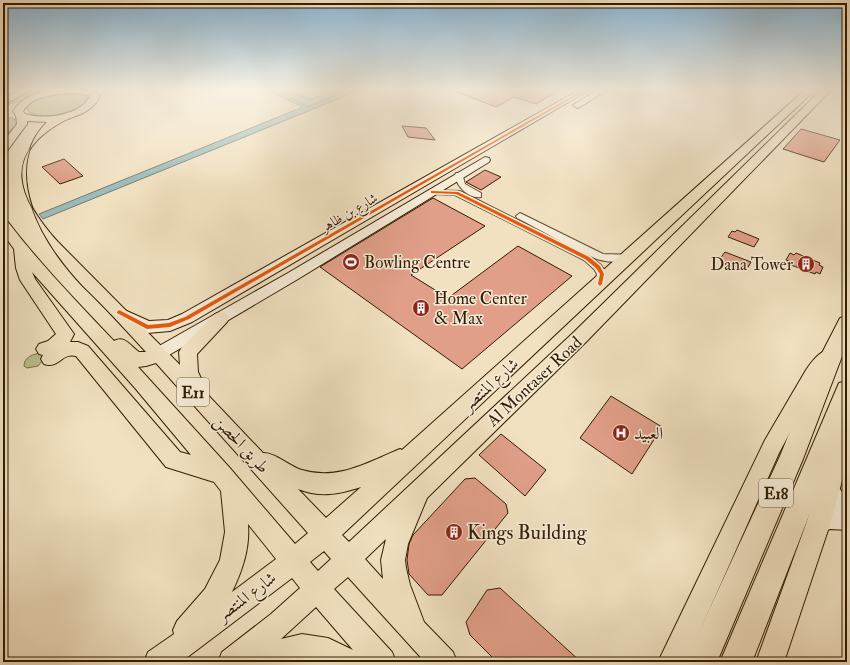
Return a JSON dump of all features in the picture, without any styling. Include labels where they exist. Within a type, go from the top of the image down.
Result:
[{"type":"highway","name":"E18","points":[[701,662],[791,459],[832,353],[847,323]]},
{"type":"highway","name":"E18","points":[[736,662],[847,390]]},
{"type":"main road","points":[[3,149],[22,124],[21,121]]},
{"type":"main road","name":"طريق الحصن","points":[[56,121],[42,128],[33,136],[21,154],[15,170],[21,200],[31,219],[58,250],[119,312],[443,662]]},
{"type":"main road","name":"شارع المنتصر","points":[[158,662],[293,561],[325,535],[776,121]]},
{"type":"main road","name":"Al Montaser Road","points":[[232,662],[280,624],[586,332],[683,236],[748,167],[795,121]]},
{"type":"main road","name":"طريق الحصن","points":[[3,225],[21,249],[57,291],[142,383],[226,479],[317,589],[382,662]]},
{"type":"main road","points":[[21,249],[25,274],[65,334],[47,354],[66,349],[78,348],[173,460],[226,479],[237,531],[236,546],[231,567],[216,597],[200,618],[150,662]]},
{"type":"main road","points":[[57,291],[74,298],[88,309],[134,359],[142,360],[158,354]]},
{"type":"main road","points":[[206,406],[189,372],[188,352],[221,318]]},
{"type":"main road","points":[[672,662],[772,447],[812,375],[819,365],[832,353]]},
{"type":"main road","points":[[770,662],[818,524],[847,428]]},
{"type":"main road","points":[[247,451],[283,473],[305,482],[322,485],[338,485],[361,478],[415,452]]},
{"type":"main road","points":[[415,632],[397,585],[393,559],[398,539],[421,489]]},
{"type":"main road","points":[[251,662],[257,658],[302,648],[328,652],[349,662]]},
{"type":"street","name":"شارع بن ظاهر","points":[[119,312],[147,327],[170,325],[187,318],[532,121]]},
{"type":"street","name":"شارع بن ظاهر","points":[[158,354],[221,318],[550,121]]},
{"type":"street","points":[[459,175],[460,182],[468,190],[597,254],[614,259],[628,258]]},
{"type":"street","points":[[457,193],[460,189],[468,190]]},
{"type":"street","points":[[432,192],[457,193],[587,258],[598,267],[602,274],[600,284]]},
{"type":"street","points":[[362,234],[351,236],[346,233],[373,213]]},
{"type":"street","points":[[587,258],[596,257],[597,254]]},
{"type":"street","points":[[828,490],[847,514]]},
{"type":"street","points":[[818,524],[830,519],[847,520]]},
{"type":"green space","points":[[3,121],[17,121],[16,125],[6,135],[3,127]]},
{"type":"green space","points":[[41,353],[45,358],[38,366],[27,368],[24,366],[27,358]]},
{"type":"water","points":[[268,121],[284,121],[43,219],[39,214]]},
{"type":"building","points":[[402,126],[426,128],[435,140],[408,137]]},
{"type":"building","points":[[801,129],[840,140],[824,162],[783,149]]},
{"type":"building","points":[[64,159],[83,176],[60,184],[42,167]]},
{"type":"building","points":[[485,170],[501,177],[481,190],[466,182]]},
{"type":"building","points":[[433,198],[485,226],[411,275],[448,298],[518,246],[572,276],[462,369],[320,267]]},
{"type":"building","name":"Dana Tower","points":[[737,230],[759,239],[754,247],[728,237],[732,231],[735,232]]},
{"type":"building","name":"Dana Tower","points":[[725,252],[751,262],[747,269],[743,267],[741,269],[719,260]]},
{"type":"building","name":"Dana Tower","points":[[790,253],[794,255],[796,253],[820,263],[819,265],[823,267],[820,274],[816,272],[815,274],[791,265],[792,262],[786,260]]},
{"type":"building","name":"العبيد","points":[[611,396],[662,427],[632,474],[580,438]]},
{"type":"building","points":[[501,434],[546,470],[525,496],[479,455]]},
{"type":"building","name":"Kings Building","points":[[475,478],[506,504],[508,513],[442,595],[428,595],[409,574],[407,560],[409,544],[413,535],[465,479]]},
{"type":"building","name":"Kings Building","points":[[500,588],[581,662],[497,662],[470,635],[466,622],[487,590]]},
{"type":"cycle path","points":[[119,312],[147,327],[170,325],[187,318],[531,121]]},
{"type":"cycle path","points":[[432,192],[457,193],[587,258],[598,267],[602,274],[600,284]]},
{"type":"place","name":"Bowling Centre","points":[[351,262]]},
{"type":"place","name":"Dana Tower","points":[[806,264]]},
{"type":"place","name":"Home Center & Max","points":[[421,308]]},
{"type":"place","name":"العبيد","points":[[621,433]]},
{"type":"place","name":"Kings Building","points":[[454,532]]}]
